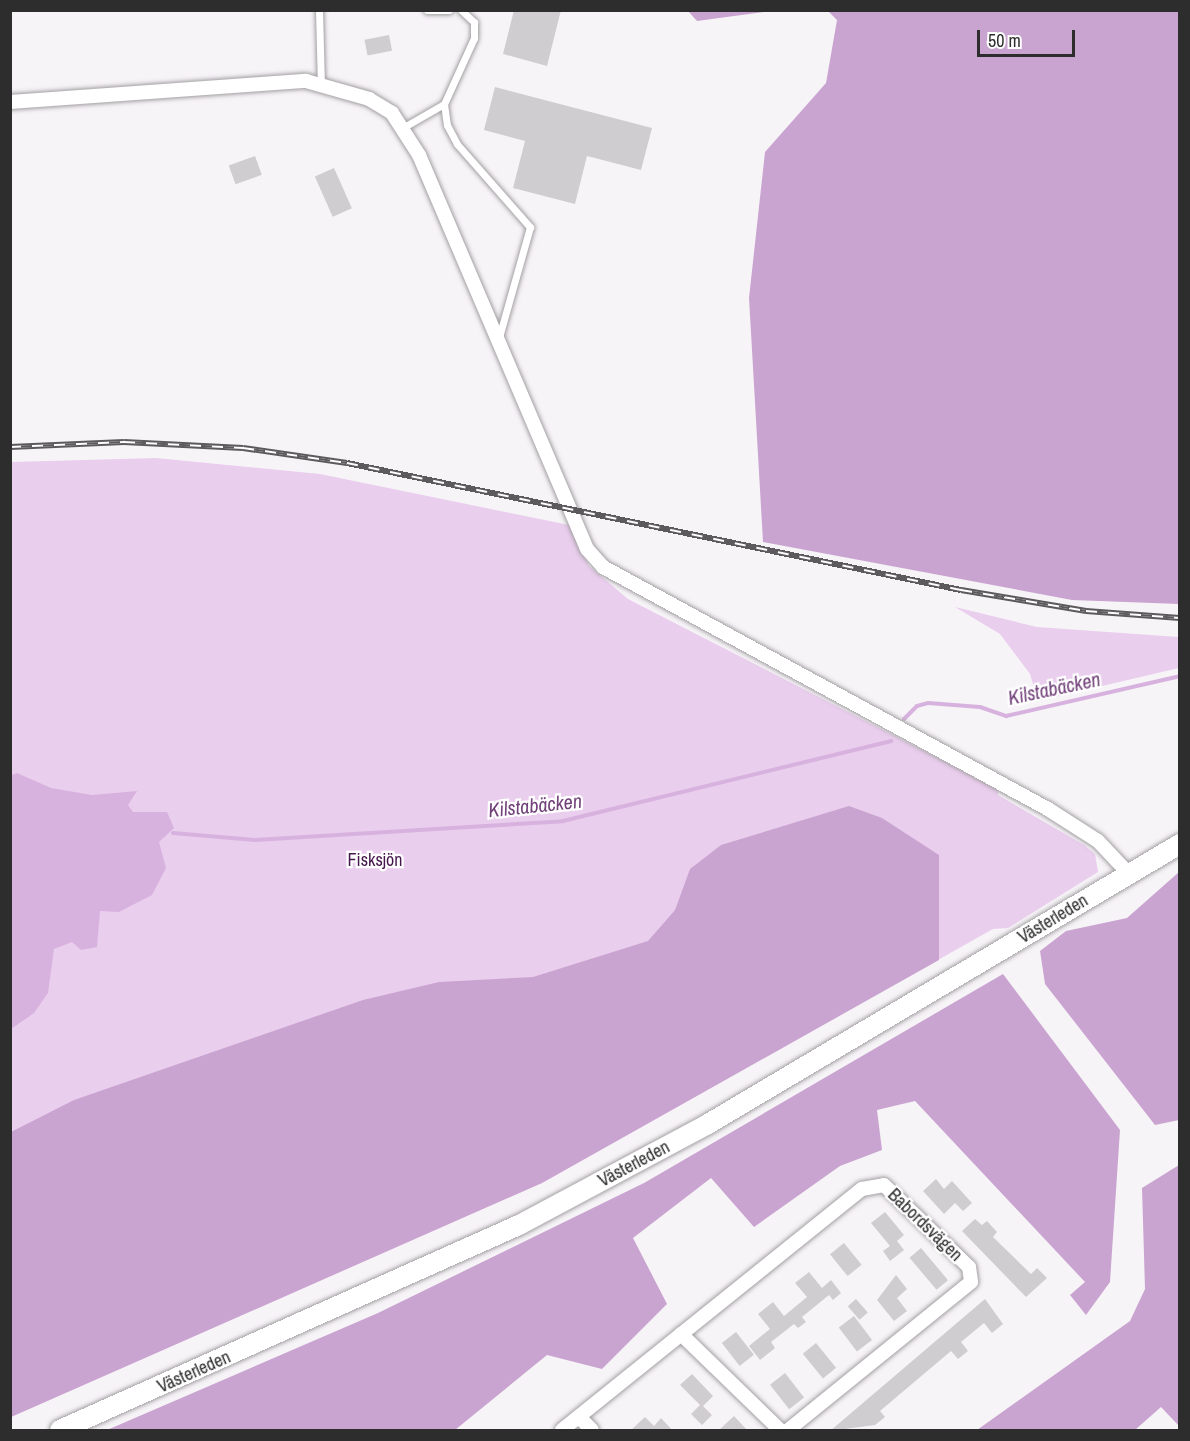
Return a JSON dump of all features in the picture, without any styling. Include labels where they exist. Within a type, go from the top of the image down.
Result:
[{"type":"street","points":[[10,102],[183,87],[321,84],[369,99],[404,127],[587,549],[603,567],[1048,809],[1098,841],[1129,874]]},
{"type":"street","name":"Västerleden","points":[[60,1431],[519,1225],[708,1124],[1179,844]]},
{"type":"street","name":"Babordsvägen","points":[[562,1431],[862,1188],[873,1184],[894,1192],[969,1267],[971,1282],[788,1431]]},
{"type":"street","points":[[681,1335],[780,1431]]},
{"type":"street","points":[[579,1417],[592,1431]]},
{"type":"lane","points":[[319,10],[321,84]]},
{"type":"lane","points":[[427,10],[449,10]]},
{"type":"lane","points":[[404,127],[444,104],[474,38],[474,22],[460,10]]},
{"type":"lane","points":[[444,104],[457,144],[530,227],[498,340]]},
{"type":"green space","name":"Fisksjön","points":[[156,458],[320,474],[569,525],[589,566],[628,599],[998,789],[998,795],[1084,845],[1095,854],[1098,872],[1008,928],[993,929],[542,1183],[11,1417],[11,462]]},
{"type":"green space","points":[[955,607],[1037,627],[1179,637],[1179,668],[1038,701],[1030,674],[1000,634]]},
{"type":"shaded area","points":[[688,11],[771,11],[697,21]]},
{"type":"shaded area","points":[[828,11],[1179,11],[1179,604],[1072,600],[763,542],[749,298],[765,152],[826,83],[837,20]]},
{"type":"shaded area","points":[[17,773],[51,788],[92,795],[137,791],[128,805],[133,812],[167,812],[174,828],[159,842],[166,868],[152,895],[119,912],[100,911],[97,947],[81,950],[72,942],[54,949],[48,993],[34,1013],[11,1029],[10,776]]},
{"type":"shaded area","points":[[849,806],[882,818],[939,855],[939,960],[542,1183],[11,1417],[11,1132],[74,1100],[363,1000],[439,982],[533,977],[648,941],[675,910],[690,869],[721,845]]},
{"type":"shaded area","points":[[1179,872],[1179,1120],[1155,1125],[1045,984],[1040,951],[1066,931],[1127,918]]},
{"type":"shaded area","points":[[1003,974],[1120,1130],[1110,1282],[1086,1315],[1070,1295],[1085,1282],[915,1101],[877,1110],[882,1150],[840,1166],[754,1227],[711,1178],[633,1238],[667,1304],[602,1369],[547,1355],[455,1430],[107,1430],[378,1313],[644,1183]]},
{"type":"shaded area","points":[[1179,1165],[1179,1426],[1161,1407],[1135,1430],[977,1430],[1130,1321],[1145,1289],[1142,1188]]},
{"type":"building","points":[[514,10],[561,10],[547,66],[503,54]]},
{"type":"building","points":[[389,35],[392,51],[368,55],[364,40]]},
{"type":"building","points":[[495,87],[652,128],[641,170],[587,156],[575,204],[513,188],[525,141],[484,130]]},
{"type":"building","points":[[255,156],[262,175],[236,184],[229,166]]},
{"type":"building","points":[[334,168],[352,208],[333,217],[315,177]]},
{"type":"building","points":[[936,1179],[944,1189],[952,1181],[972,1203],[963,1211],[955,1203],[944,1214],[923,1191]]},
{"type":"building","points":[[885,1212],[904,1235],[897,1241],[904,1250],[890,1261],[883,1251],[890,1246],[871,1223]]},
{"type":"building","points":[[975,1219],[982,1225],[987,1221],[997,1232],[993,1237],[1031,1274],[1037,1268],[1047,1278],[1026,1297],[962,1231]]},
{"type":"building","points":[[844,1243],[862,1265],[848,1276],[830,1254]]},
{"type":"building","points":[[921,1248],[948,1280],[937,1290],[910,1258]]},
{"type":"building","points":[[809,1272],[822,1288],[831,1280],[841,1293],[833,1300],[829,1295],[802,1317],[806,1322],[798,1328],[794,1324],[771,1342],[775,1348],[760,1360],[749,1346],[770,1329],[758,1314],[773,1302],[784,1316],[807,1297],[795,1283]]},
{"type":"building","points":[[896,1275],[907,1289],[897,1298],[907,1311],[894,1321],[877,1300]]},
{"type":"building","points":[[856,1299],[868,1313],[860,1320],[848,1306]]},
{"type":"building","points":[[985,1299],[1003,1324],[992,1333],[984,1323],[961,1342],[968,1351],[958,1359],[951,1351],[880,1411],[885,1417],[875,1425],[830,1431]]},
{"type":"building","points":[[854,1316],[872,1340],[857,1351],[839,1327]]},
{"type":"building","points":[[736,1332],[754,1355],[740,1366],[722,1343]]},
{"type":"building","points":[[816,1343],[836,1368],[823,1379],[803,1354]]},
{"type":"building","points":[[785,1373],[804,1397],[789,1409],[770,1385]]},
{"type":"building","points":[[692,1374],[713,1396],[703,1406],[712,1415],[702,1425],[691,1414],[700,1405],[680,1385]]},
{"type":"building","points":[[734,1416],[748,1431],[718,1431]]},
{"type":"building","points":[[645,1417],[654,1426],[661,1418],[673,1431],[630,1431]]},
{"type":"waterway","name":"Kilstabäcken","points":[[904,719],[917,706],[928,703],[980,707],[1006,716],[1180,676]]},
{"type":"waterway","name":"Kilstabäcken","points":[[173,833],[255,840],[563,821],[891,741]]},
{"type":"railway","points":[[10,447],[124,442],[243,448],[347,463],[961,590],[1086,611],[1180,618]]}]
